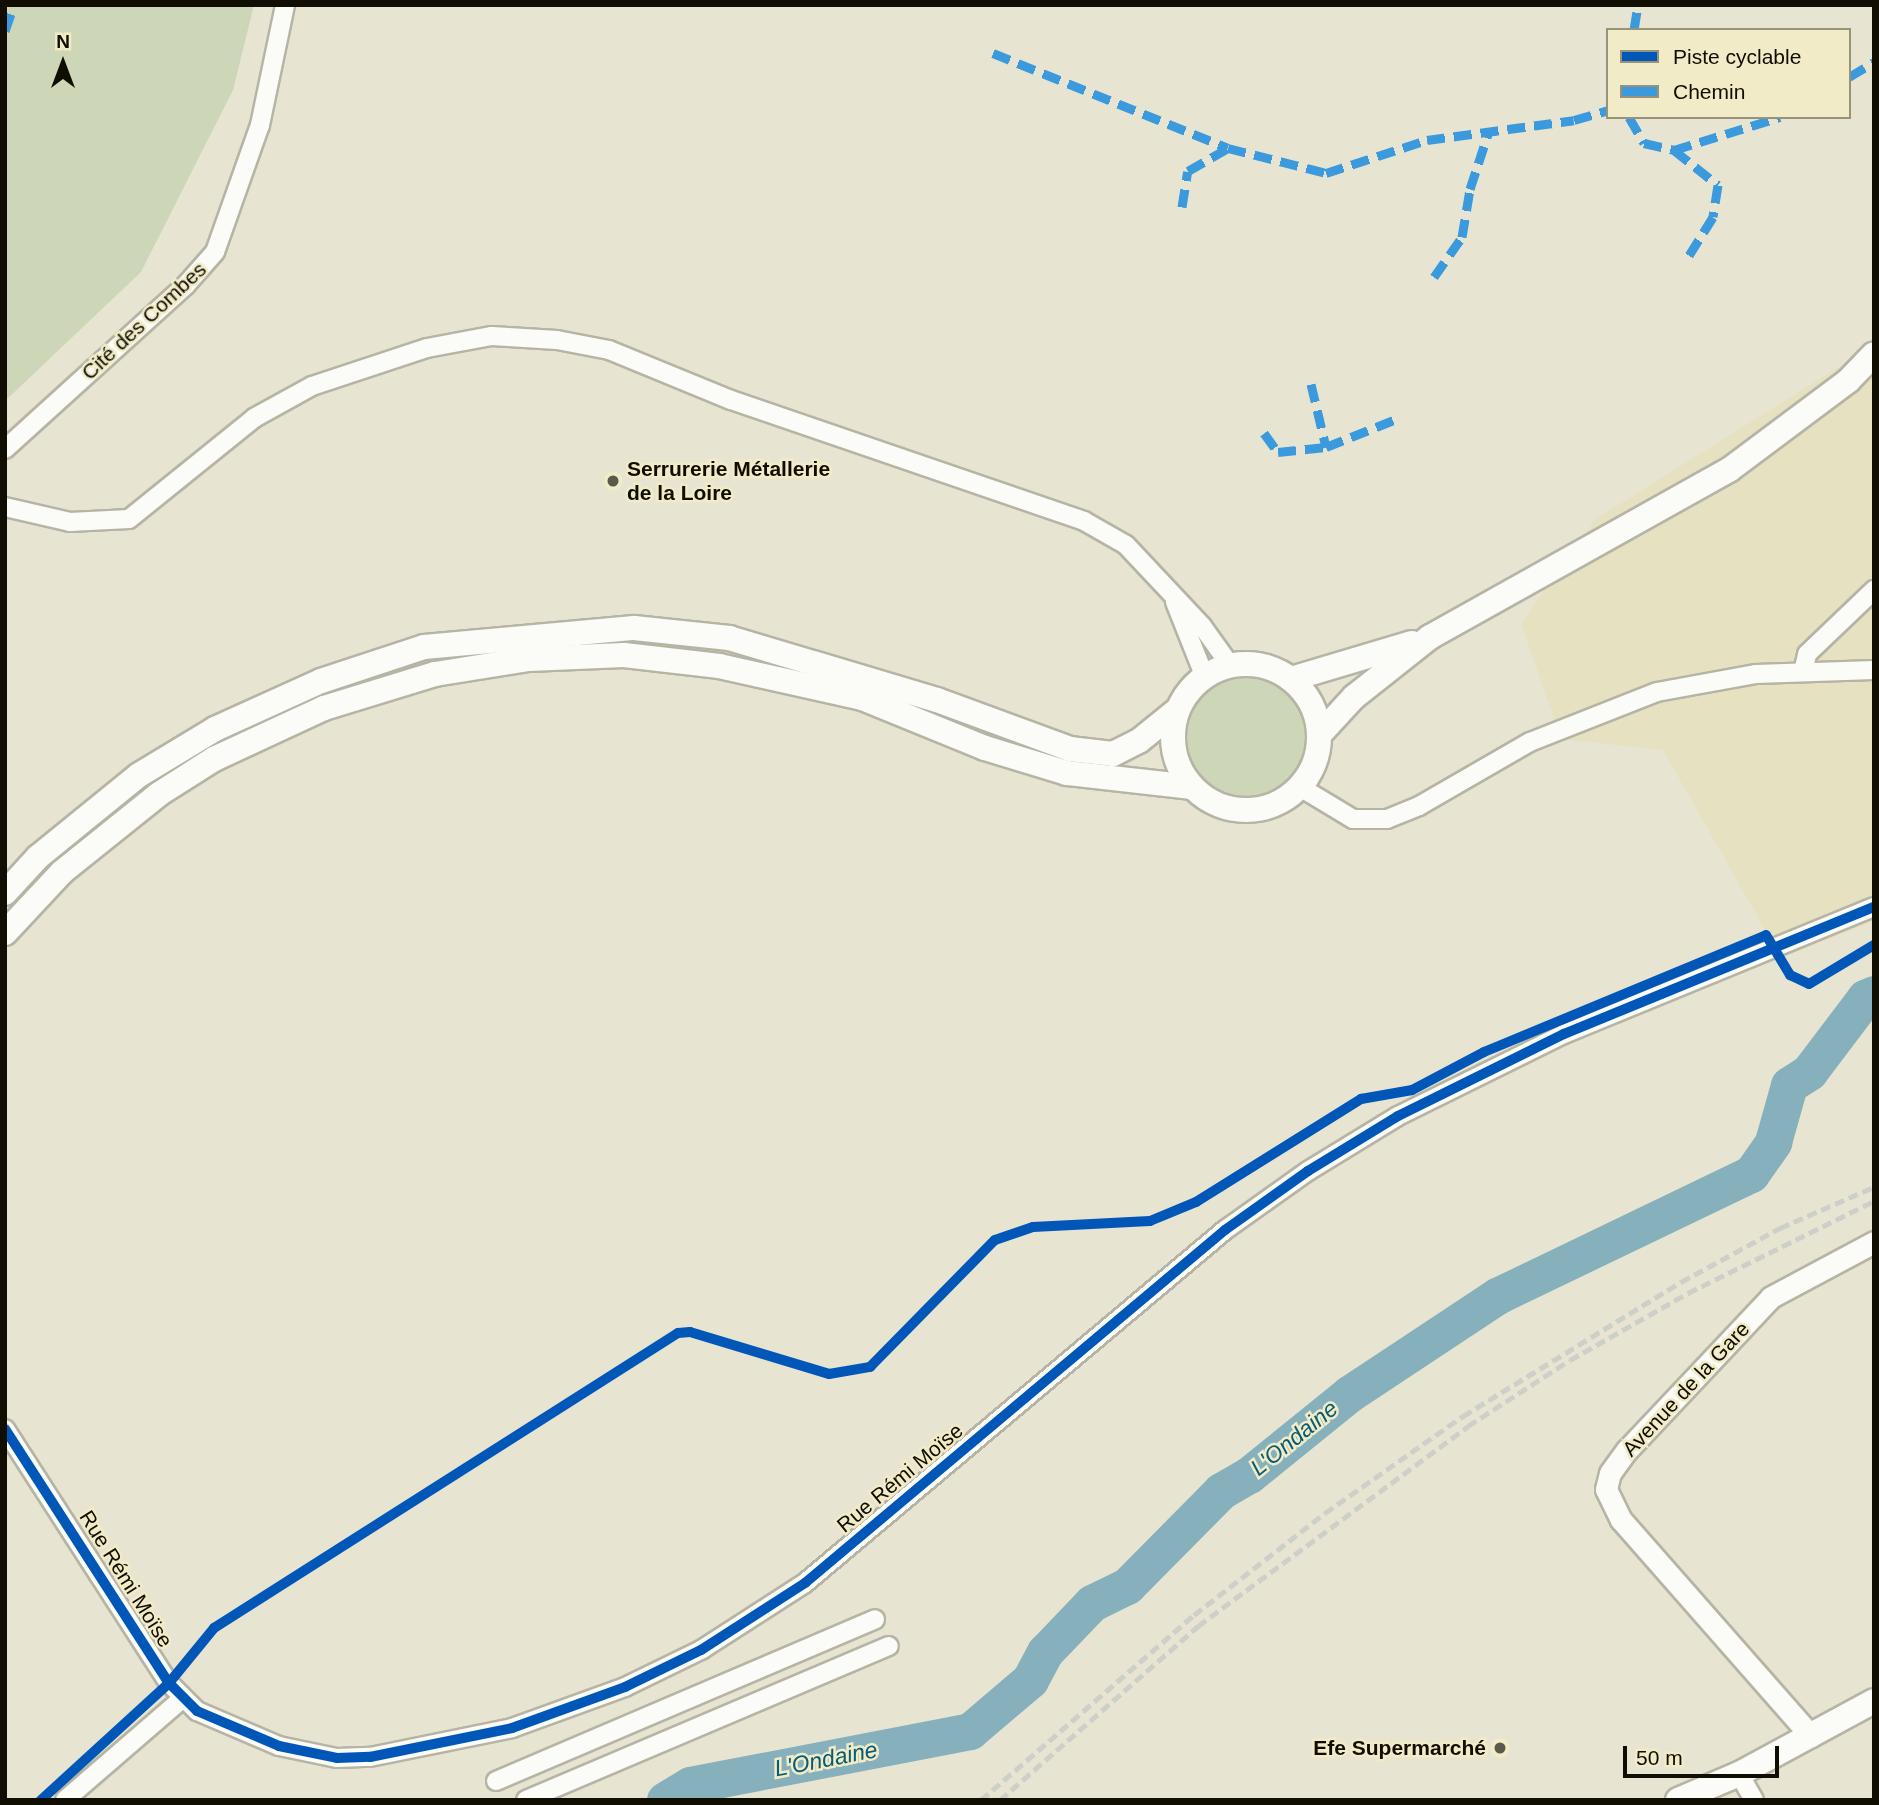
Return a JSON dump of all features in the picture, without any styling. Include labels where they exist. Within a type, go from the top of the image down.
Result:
[{"type":"main road","points":[[1320,734],[1354,697],[1430,637],[1729,470],[1848,381],[1874,354]]},
{"type":"main road","points":[[5,893],[38,857],[139,775],[215,729],[321,681],[424,648],[634,628],[729,638],[937,700],[1070,749],[1112,754],[1139,741],[1176,711],[1205,676],[1230,665],[1272,668],[1291,678],[1311,704],[1320,734],[1315,763],[1300,787],[1281,802],[1258,810],[1233,810],[1210,802],[1191,787],[1177,764],[1172,738],[1176,711]]},
{"type":"main road","points":[[1291,678],[1430,637]]},
{"type":"main road","points":[[5,933],[62,872],[159,794],[214,759],[324,708],[435,674],[529,659],[624,655],[719,666],[862,698],[985,748],[1067,774],[1191,787]]},
{"type":"main road","points":[[1678,1800],[1739,1774],[1874,1701]]},
{"type":"main road","points":[[1701,1800],[1739,1774]]},
{"type":"street","name":"Cité des Combes","points":[[5,449],[185,286],[215,252],[260,125],[285,5]]},
{"type":"street","points":[[5,507],[69,522],[129,519],[254,418],[312,387],[426,348],[492,336],[557,340],[609,349],[731,400],[1084,521],[1126,545],[1202,626],[1230,665]]},
{"type":"street","points":[[1803,672],[1807,654],[1874,590]]},
{"type":"street","points":[[1174,599],[1205,676]]},
{"type":"street","points":[[1300,787],[1353,819],[1387,819],[1419,806],[1530,742],[1606,709],[1712,680],[1803,672],[1874,670]]},
{"type":"street","name":"Rue Rémi Moïse","points":[[5,1429],[169,1683],[197,1711],[279,1746],[337,1758],[370,1757],[512,1728],[625,1687],[701,1650],[805,1583],[1225,1230],[1308,1171],[1476,1075],[1874,907]]},
{"type":"street","name":"Avenue de la Gare","points":[[1811,1735],[1621,1520],[1606,1489],[1610,1473],[1627,1450],[1771,1297],[1874,1242]]},
{"type":"street","points":[[496,1782],[875,1619]]},
{"type":"street","points":[[526,1800],[889,1647]]},
{"type":"street","points":[[65,1800],[183,1698]]},
{"type":"street","points":[[1739,1774],[1754,1800]]},
{"type":"shaded area","points":[[1874,345],[1874,921],[1781,958],[1663,750],[1561,739],[1521,623],[1596,519]]},
{"type":"green space","points":[[5,5],[254,5],[233,90],[141,272],[5,401]]},
{"type":"green space","points":[[1245,673],[1269,678],[1290,691],[1303,712],[1308,736],[1303,760],[1290,781],[1269,794],[1245,799],[1221,794],[1200,781],[1187,760],[1182,736],[1187,712],[1200,691],[1221,678]]},
{"type":"waterway","name":"L'Ondaine","points":[[665,1800],[690,1785],[970,1731],[1030,1680],[1045,1652],[1092,1603],[1127,1586],[1221,1491],[1249,1475],[1349,1394],[1497,1296],[1751,1174],[1773,1142],[1789,1085],[1809,1072],[1865,998],[1874,994]]},
{"type":"railway","points":[[981,1800],[1194,1615],[1325,1513],[1463,1416],[1681,1282],[1780,1228],[1874,1187]]},
{"type":"railway","points":[[1000,1800],[1198,1626],[1468,1426],[1570,1360],[1688,1293],[1874,1201]]},
{"type":"marked path","points":[[5,31],[14,5]]},
{"type":"marked path","points":[[1634,28],[1638,5]]},
{"type":"marked path","points":[[993,53],[1228,148],[1326,173],[1427,140],[1574,120],[1606,111]]},
{"type":"marked path","points":[[1851,76],[1874,62]]},
{"type":"marked path","points":[[1630,119],[1644,143],[1674,150],[1774,119]]},
{"type":"marked path","points":[[1434,277],[1462,237],[1470,189],[1489,131]]},
{"type":"marked path","points":[[1182,207],[1188,171],[1228,148]]},
{"type":"marked path","points":[[1674,150],[1718,185],[1713,217],[1688,257]]},
{"type":"marked path","points":[[1311,384],[1326,447]]},
{"type":"marked path","points":[[1264,433],[1278,452],[1326,447],[1399,418]]},
{"type":"cycle path","points":[[5,1429],[169,1683],[197,1711],[279,1746],[337,1758],[370,1757],[512,1728],[625,1687],[701,1650],[805,1583],[1225,1230],[1308,1171],[1398,1116],[1564,1034],[1874,907]]},
{"type":"cycle path","points":[[41,1800],[169,1683],[214,1628],[678,1333],[690,1332],[829,1374],[870,1367],[995,1240],[1033,1227],[1150,1221],[1196,1202],[1361,1099],[1412,1090],[1484,1052],[1766,935],[1790,975],[1809,984],[1874,945]]},
{"type":"place","name":"Serrurerie Métallerie de la Loire","points":[[613,481]]},
{"type":"place","name":"Efe Supermarché","points":[[1500,1748]]}]
